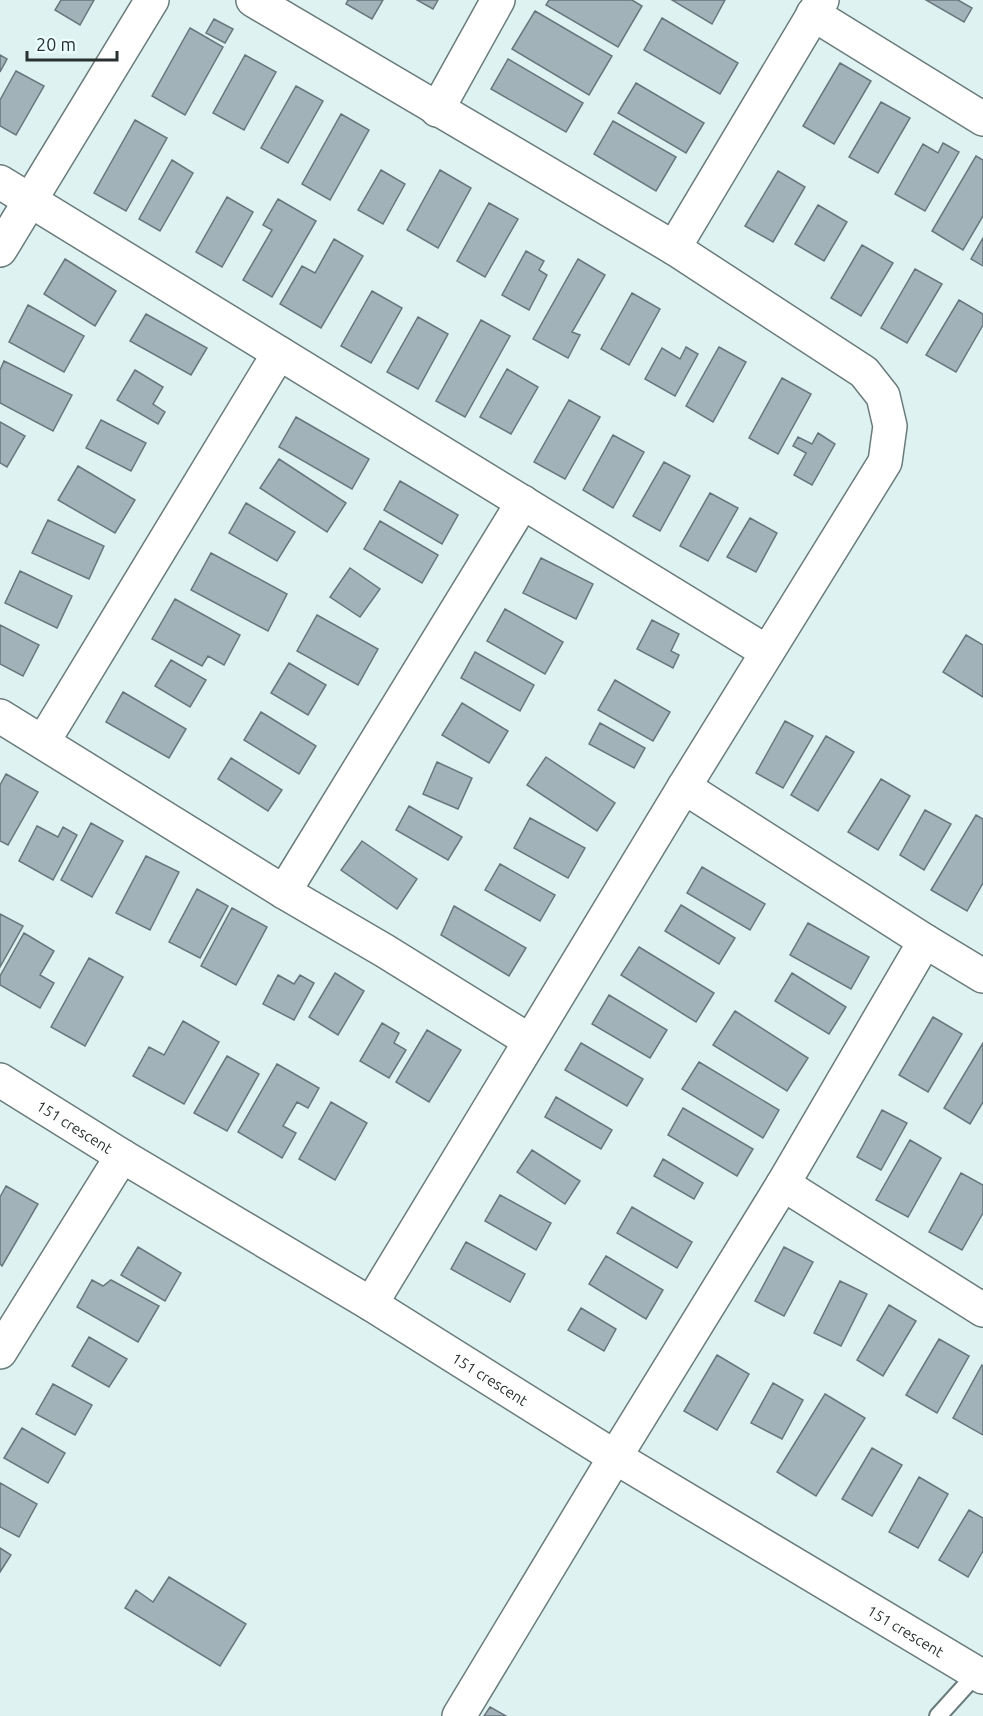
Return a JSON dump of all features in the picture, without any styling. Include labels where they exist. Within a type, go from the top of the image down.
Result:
[{"type":"street","points":[[0,250],[152,0]]},
{"type":"street","points":[[253,0],[674,248],[864,372],[883,396],[890,426],[885,462],[684,787],[371,1304]]},
{"type":"street","points":[[437,110],[498,0]]},
{"type":"street","points":[[674,248],[818,7],[983,119]]},
{"type":"street","points":[[0,182],[767,652]]},
{"type":"street","points":[[43,742],[279,353]]},
{"type":"street","points":[[284,892],[523,502]]},
{"type":"street","points":[[0,716],[530,1041]]},
{"type":"street","points":[[684,787],[983,976]]},
{"type":"street","points":[[459,1716],[783,1184],[926,941]]},
{"type":"street","name":"151 crescent","points":[[0,1080],[122,1156],[371,1304],[615,1457],[980,1675]]},
{"type":"street","points":[[0,1352],[122,1156]]},
{"type":"street","points":[[783,1184],[983,1310]]},
{"type":"lane","points":[[938,1716],[980,1675]]},
{"type":"building","points":[[61,0],[94,0],[80,25],[55,10]]},
{"type":"building","points":[[348,0],[383,0],[372,19],[346,4]]},
{"type":"building","points":[[417,0],[438,0],[433,9]]},
{"type":"building","points":[[549,0],[632,0],[642,6],[618,47],[546,5]]},
{"type":"building","points":[[672,0],[725,0],[712,24]]},
{"type":"building","points":[[926,0],[958,0],[972,8],[964,22]]},
{"type":"building","points":[[535,11],[612,56],[589,95],[512,49]]},
{"type":"building","points":[[662,18],[738,63],[720,94],[644,50]]},
{"type":"building","points":[[214,19],[233,29],[225,43],[206,33]]},
{"type":"building","points":[[190,28],[223,47],[185,115],[152,96]]},
{"type":"building","points":[[0,55],[7,59],[0,72]]},
{"type":"building","points":[[245,55],[276,72],[244,130],[213,113]]},
{"type":"building","points":[[508,59],[583,103],[566,132],[491,89]]},
{"type":"building","points":[[840,63],[871,81],[834,144],[803,126]]},
{"type":"building","points":[[16,71],[44,86],[16,135],[0,126],[0,100]]},
{"type":"building","points":[[636,83],[704,123],[686,153],[618,113]]},
{"type":"building","points":[[296,86],[323,101],[288,163],[261,148]]},
{"type":"building","points":[[881,102],[910,118],[878,173],[849,157]]},
{"type":"building","points":[[341,114],[369,130],[330,200],[302,184]]},
{"type":"building","points":[[135,120],[167,138],[126,211],[94,193]]},
{"type":"building","points":[[613,121],[676,157],[656,191],[594,154]]},
{"type":"building","points":[[943,143],[959,152],[925,211],[895,194],[923,144],[938,153]]},
{"type":"building","points":[[976,156],[983,160],[983,216],[963,250],[932,231]]},
{"type":"building","points":[[172,160],[193,173],[160,231],[139,219]]},
{"type":"building","points":[[381,170],[405,184],[383,224],[358,210]]},
{"type":"building","points":[[440,170],[471,188],[438,248],[407,230]]},
{"type":"building","points":[[778,171],[805,187],[773,242],[745,226]]},
{"type":"building","points":[[227,197],[253,212],[222,267],[196,252]]},
{"type":"building","points":[[278,199],[316,221],[272,297],[243,280],[272,230],[263,225]]},
{"type":"building","points":[[489,203],[518,219],[485,277],[457,261]]},
{"type":"building","points":[[818,205],[847,222],[824,261],[795,244]]},
{"type":"building","points":[[983,238],[983,266],[971,259]]},
{"type":"building","points":[[334,239],[363,256],[321,328],[280,304],[302,266],[315,273]]},
{"type":"building","points":[[862,245],[893,263],[861,316],[831,298]]},
{"type":"building","points":[[526,251],[544,261],[539,270],[547,275],[529,310],[502,295]]},
{"type":"building","points":[[65,259],[116,291],[95,326],[44,294]]},
{"type":"building","points":[[578,259],[605,275],[572,332],[580,335],[568,358],[533,339]]},
{"type":"building","points":[[915,269],[942,284],[907,343],[881,328]]},
{"type":"building","points":[[372,291],[402,308],[371,363],[341,346]]},
{"type":"building","points":[[632,293],[660,309],[629,365],[601,349]]},
{"type":"building","points":[[959,300],[983,314],[983,325],[956,372],[926,355]]},
{"type":"building","points":[[28,305],[84,336],[64,372],[9,342]]},
{"type":"building","points":[[146,314],[207,348],[191,375],[130,341]]},
{"type":"building","points":[[418,317],[448,334],[418,389],[387,372]]},
{"type":"building","points":[[481,320],[510,336],[465,417],[436,401]]},
{"type":"building","points":[[686,347],[698,354],[675,396],[645,379],[662,348],[680,359]]},
{"type":"building","points":[[719,347],[746,362],[713,422],[686,406]]},
{"type":"building","points":[[4,361],[72,395],[53,431],[0,403],[0,370]]},
{"type":"building","points":[[507,369],[538,387],[511,434],[480,417]]},
{"type":"building","points":[[135,370],[163,387],[153,404],[165,412],[158,424],[117,400]]},
{"type":"building","points":[[782,378],[811,394],[778,454],[749,438]]},
{"type":"building","points":[[569,400],[600,417],[565,479],[534,462]]},
{"type":"building","points":[[296,417],[369,459],[352,489],[279,447]]},
{"type":"building","points":[[101,420],[146,443],[131,471],[86,448]]},
{"type":"building","points":[[0,422],[25,436],[7,467],[0,463]]},
{"type":"building","points":[[818,433],[835,444],[812,485],[794,475],[806,453],[793,446],[798,437],[812,444]]},
{"type":"building","points":[[613,435],[644,452],[613,508],[583,490]]},
{"type":"building","points":[[279,459],[346,503],[327,532],[260,488]]},
{"type":"building","points":[[664,462],[690,476],[660,531],[633,516]]},
{"type":"building","points":[[78,466],[135,500],[115,533],[58,500]]},
{"type":"building","points":[[400,481],[458,515],[442,544],[384,510]]},
{"type":"building","points":[[710,493],[738,508],[708,561],[680,546]]},
{"type":"building","points":[[246,503],[295,532],[277,561],[229,533]]},
{"type":"building","points":[[750,518],[777,533],[756,572],[727,557]]},
{"type":"building","points":[[48,520],[104,546],[89,579],[32,553]]},
{"type":"building","points":[[380,521],[438,555],[422,583],[364,549]]},
{"type":"building","points":[[211,553],[287,594],[268,631],[191,590]]},
{"type":"building","points":[[541,558],[593,584],[576,619],[523,593]]},
{"type":"building","points":[[350,568],[380,589],[360,617],[330,597]]},
{"type":"building","points":[[20,571],[72,596],[57,628],[5,603]]},
{"type":"building","points":[[175,599],[240,635],[224,665],[208,656],[202,666],[152,639]]},
{"type":"building","points":[[505,609],[563,642],[545,674],[487,641]]},
{"type":"building","points":[[317,615],[378,649],[358,685],[297,651]]},
{"type":"building","points":[[652,620],[679,634],[671,651],[679,655],[673,668],[637,649]]},
{"type":"building","points":[[0,625],[39,645],[23,676],[0,664]]},
{"type":"building","points":[[966,635],[983,645],[983,697],[943,672]]},
{"type":"building","points":[[475,652],[534,685],[520,711],[461,678]]},
{"type":"building","points":[[171,660],[206,680],[190,707],[155,686]]},
{"type":"building","points":[[289,663],[326,685],[308,715],[271,693]]},
{"type":"building","points":[[615,680],[670,712],[653,741],[598,710]]},
{"type":"building","points":[[123,692],[186,729],[169,758],[106,722]]},
{"type":"building","points":[[462,703],[508,731],[489,763],[442,735]]},
{"type":"building","points":[[261,712],[316,746],[299,774],[244,740]]},
{"type":"building","points":[[785,721],[813,736],[783,788],[756,773]]},
{"type":"building","points":[[600,723],[645,748],[634,768],[589,744]]},
{"type":"building","points":[[826,736],[854,752],[818,811],[791,795]]},
{"type":"building","points":[[546,757],[615,803],[597,831],[527,785]]},
{"type":"building","points":[[231,758],[282,790],[268,811],[218,779]]},
{"type":"building","points":[[437,762],[472,778],[458,809],[423,794]]},
{"type":"building","points":[[6,774],[38,792],[8,845],[0,841],[0,785]]},
{"type":"building","points":[[881,779],[910,796],[878,850],[848,832]]},
{"type":"building","points":[[409,806],[462,837],[448,860],[396,830]]},
{"type":"building","points":[[925,810],[951,824],[924,870],[900,855]]},
{"type":"building","points":[[976,815],[983,819],[983,883],[967,911],[931,890]]},
{"type":"building","points":[[530,818],[585,848],[568,878],[514,848]]},
{"type":"building","points":[[91,823],[123,841],[92,897],[61,880]]},
{"type":"building","points":[[37,826],[58,837],[63,827],[77,835],[53,880],[19,861]]},
{"type":"building","points":[[362,841],[417,879],[397,909],[341,870]]},
{"type":"building","points":[[146,856],[179,872],[150,930],[116,913]]},
{"type":"building","points":[[500,864],[555,895],[540,921],[485,890]]},
{"type":"building","points":[[702,867],[765,904],[750,930],[687,893]]},
{"type":"building","points":[[197,889],[228,906],[200,958],[169,942]]},
{"type":"building","points":[[681,905],[735,938],[719,964],[665,931]]},
{"type":"building","points":[[454,906],[526,948],[509,976],[441,935]]},
{"type":"building","points":[[232,908],[267,927],[236,985],[201,966]]},
{"type":"building","points":[[0,914],[23,926],[0,967]]},
{"type":"building","points":[[808,923],[869,957],[851,989],[790,955]]},
{"type":"building","points":[[24,933],[54,951],[40,975],[54,983],[40,1008],[0,985],[0,976]]},
{"type":"building","points":[[639,947],[714,993],[696,1022],[621,975]]},
{"type":"building","points":[[89,958],[123,977],[85,1046],[51,1027]]},
{"type":"building","points":[[335,973],[364,991],[338,1035],[309,1017]]},
{"type":"building","points":[[792,973],[846,1007],[829,1034],[775,1001]]},
{"type":"building","points":[[278,975],[294,984],[300,975],[314,983],[294,1020],[263,1004]]},
{"type":"building","points":[[609,995],[667,1030],[650,1058],[592,1024]]},
{"type":"building","points":[[735,1011],[808,1058],[787,1091],[713,1045]]},
{"type":"building","points":[[933,1017],[962,1034],[928,1092],[899,1075]]},
{"type":"building","points":[[183,1021],[219,1042],[184,1104],[133,1076],[149,1047],[164,1055]]},
{"type":"building","points":[[382,1023],[399,1033],[394,1043],[406,1050],[389,1078],[360,1061]]},
{"type":"building","points":[[427,1030],[461,1050],[429,1102],[396,1082]]},
{"type":"building","points":[[581,1043],[643,1079],[627,1106],[565,1070]]},
{"type":"building","points":[[983,1043],[983,1102],[970,1124],[944,1108]]},
{"type":"building","points":[[227,1056],[259,1074],[227,1131],[194,1113]]},
{"type":"building","points":[[699,1062],[779,1110],[763,1138],[682,1089]]},
{"type":"building","points":[[277,1064],[319,1088],[308,1108],[297,1102],[283,1126],[296,1133],[282,1158],[238,1132]]},
{"type":"building","points":[[556,1097],[612,1130],[601,1149],[545,1117]]},
{"type":"building","points":[[331,1102],[367,1123],[335,1180],[299,1159]]},
{"type":"building","points":[[683,1108],[753,1149],[737,1176],[668,1135]]},
{"type":"building","points":[[882,1110],[907,1123],[881,1170],[857,1157]]},
{"type":"building","points":[[910,1140],[941,1158],[908,1217],[876,1200]]},
{"type":"building","points":[[532,1150],[580,1181],[565,1204],[517,1172]]},
{"type":"building","points":[[663,1159],[703,1183],[694,1199],[654,1176]]},
{"type":"building","points":[[961,1173],[983,1185],[983,1213],[962,1250],[929,1232]]},
{"type":"building","points":[[6,1186],[38,1204],[2,1266],[0,1264],[0,1197]]},
{"type":"building","points":[[500,1195],[551,1223],[536,1250],[485,1221]]},
{"type":"building","points":[[632,1207],[692,1242],[677,1268],[617,1233]]},
{"type":"building","points":[[466,1242],[525,1274],[510,1302],[451,1269]]},
{"type":"building","points":[[138,1247],[181,1273],[165,1301],[121,1275]]},
{"type":"building","points":[[784,1247],[813,1262],[784,1316],[755,1301]]},
{"type":"building","points":[[606,1256],[663,1290],[646,1319],[589,1284]]},
{"type":"building","points":[[92,1280],[103,1286],[111,1280],[159,1306],[138,1342],[77,1307]]},
{"type":"building","points":[[840,1281],[867,1294],[841,1346],[814,1333]]},
{"type":"building","points":[[889,1305],[916,1321],[883,1376],[857,1360]]},
{"type":"building","points":[[581,1308],[616,1329],[604,1351],[568,1330]]},
{"type":"building","points":[[89,1337],[127,1359],[109,1387],[72,1366]]},
{"type":"building","points":[[939,1339],[969,1356],[937,1413],[906,1395]]},
{"type":"building","points":[[717,1355],[749,1374],[717,1430],[684,1411]]},
{"type":"building","points":[[983,1366],[983,1435],[953,1418]]},
{"type":"building","points":[[773,1383],[803,1400],[782,1439],[751,1423]]},
{"type":"building","points":[[53,1384],[92,1405],[75,1435],[36,1414]]},
{"type":"building","points":[[825,1394],[865,1418],[816,1496],[777,1472]]},
{"type":"building","points":[[22,1428],[65,1453],[48,1483],[4,1458]]},
{"type":"building","points":[[872,1448],[902,1465],[872,1516],[842,1499]]},
{"type":"building","points":[[919,1477],[948,1494],[918,1548],[889,1532]]},
{"type":"building","points":[[0,1483],[37,1504],[19,1537],[0,1527]]},
{"type":"building","points":[[969,1510],[983,1518],[983,1551],[968,1577],[939,1560]]},
{"type":"building","points":[[0,1548],[11,1555],[0,1572]]},
{"type":"building","points":[[169,1577],[246,1624],[220,1666],[125,1608],[136,1590],[153,1602]]},
{"type":"building","points":[[490,1707],[506,1716],[484,1716]]}]
